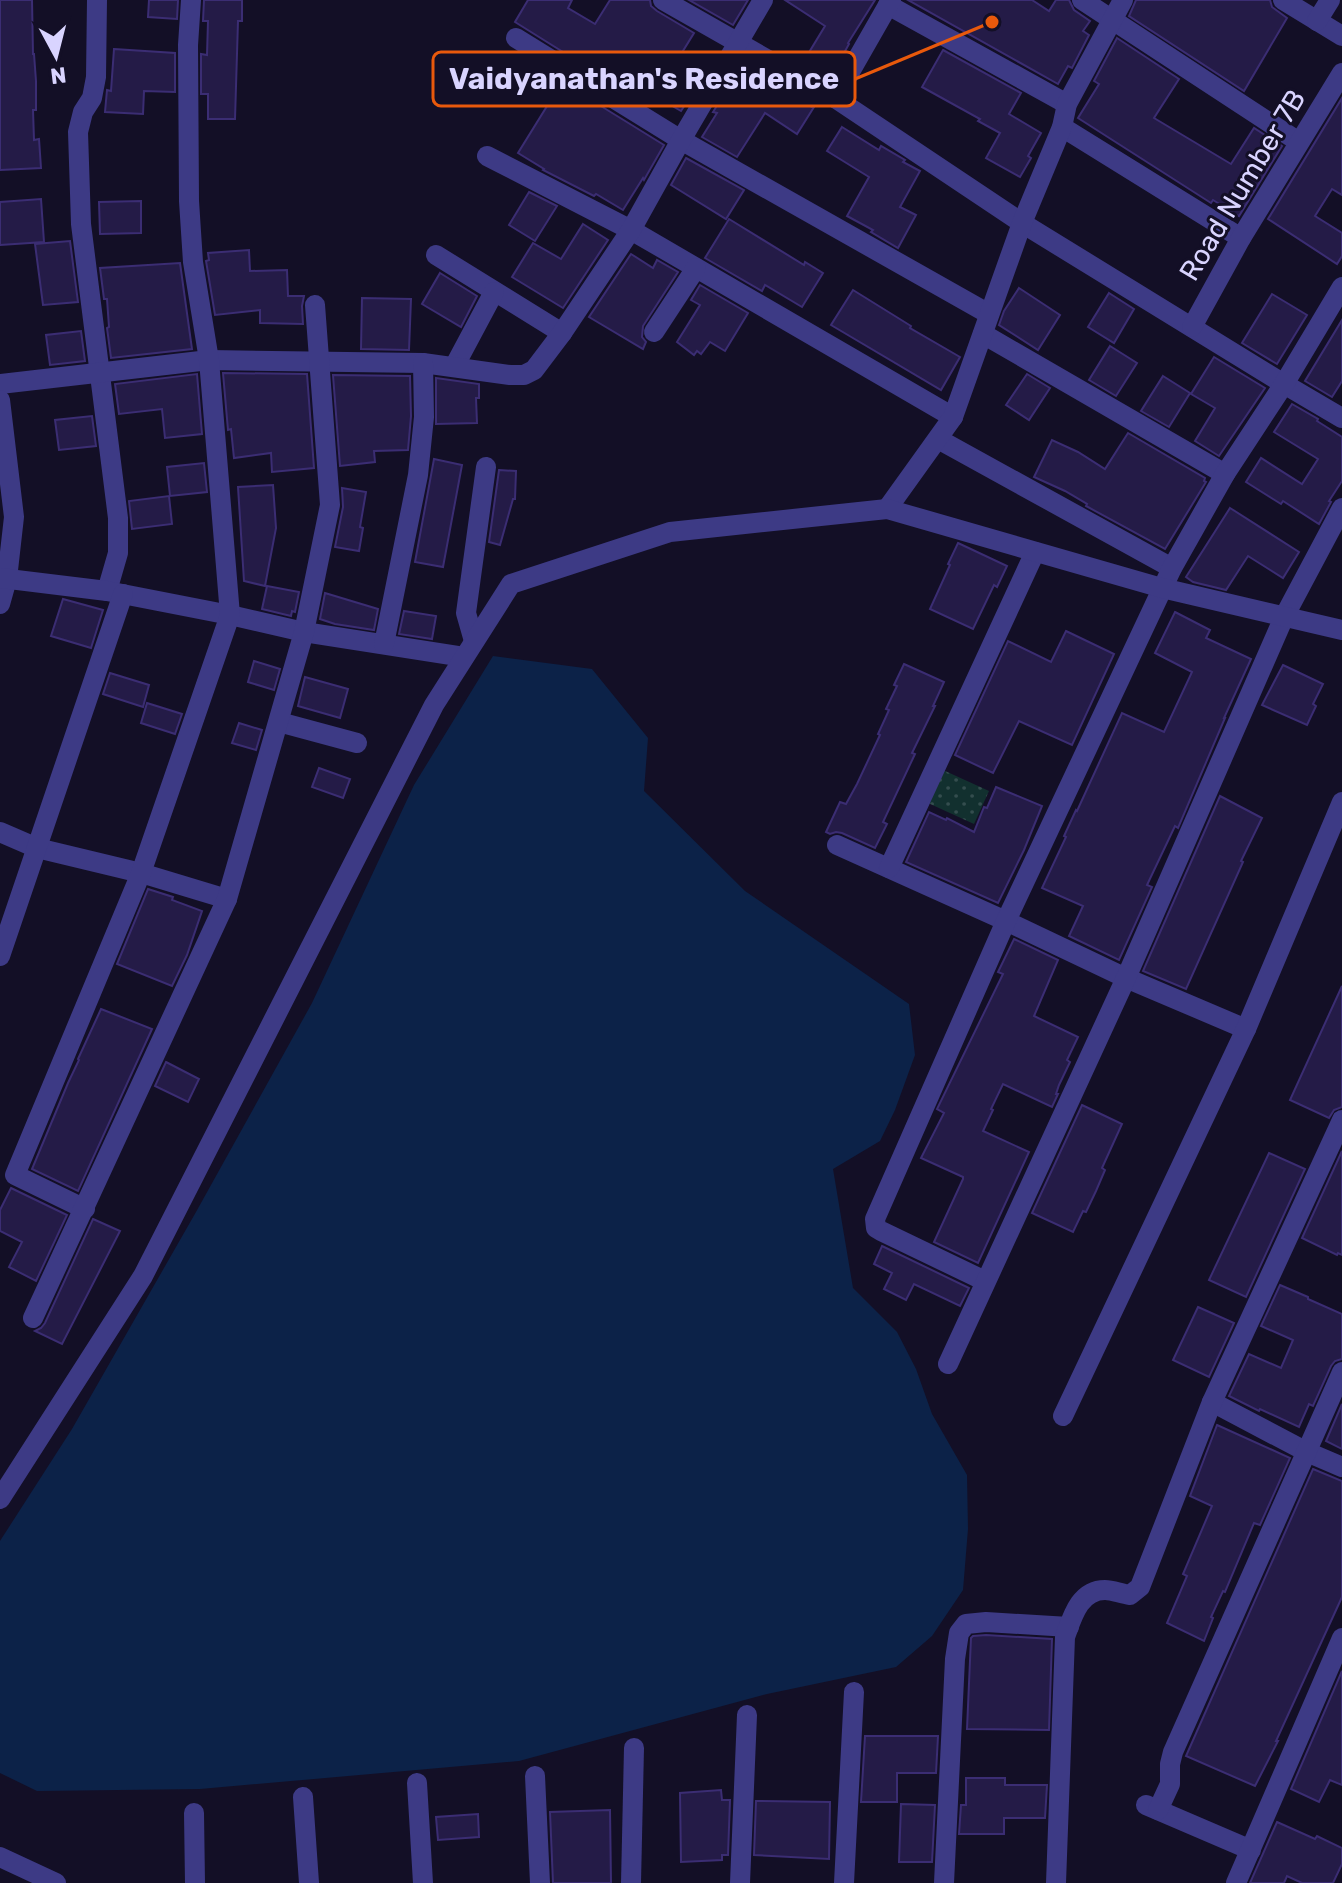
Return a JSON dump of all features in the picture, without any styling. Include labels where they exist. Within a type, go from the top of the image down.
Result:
[{"type":"street","points":[[0,956],[37,848],[115,592],[118,518],[81,224],[78,132],[83,112],[92,98],[96,77],[97,0]]},
{"type":"street","points":[[85,1209],[15,1175],[141,873],[230,615],[209,360],[193,262],[189,201],[188,45],[191,0]]},
{"type":"street","points":[[663,0],[835,98],[1022,223],[1342,418]]},
{"type":"street","points":[[0,384],[209,360],[423,363],[510,375],[524,375],[534,370],[631,230],[763,0]]},
{"type":"street","points":[[1082,0],[1299,142]]},
{"type":"street","points":[[887,509],[953,417],[1022,223],[1062,127],[1067,104],[1123,0]]},
{"type":"street","points":[[1283,0],[1342,36]]},
{"type":"street","points":[[1317,21],[1330,0]]},
{"type":"street","points":[[835,98],[890,2],[1067,104]]},
{"type":"street","points":[[516,38],[681,140],[989,314]]},
{"type":"street","name":"Road Number 7B","points":[[1192,327],[1241,238],[1342,73]]},
{"type":"street","points":[[1062,127],[1241,238]]},
{"type":"street","points":[[487,156],[631,230],[953,417]]},
{"type":"street","points":[[436,255],[562,333]]},
{"type":"street","points":[[654,332],[696,268]]},
{"type":"street","points":[[985,1281],[881,1231],[874,1223],[1006,921],[1172,568],[1225,474],[1342,287]]},
{"type":"street","points":[[454,367],[494,292]]},
{"type":"street","points":[[33,1318],[227,899],[279,722],[304,632],[330,505],[315,305]]},
{"type":"street","points":[[983,334],[1225,474]]},
{"type":"street","points":[[384,644],[418,475],[424,417],[423,363]]},
{"type":"street","points":[[0,400],[14,517],[0,604]]},
{"type":"street","points":[[938,439],[1172,568]]},
{"type":"street","points":[[469,649],[466,613],[486,467]]},
{"type":"street","points":[[948,1364],[1126,978],[1284,617],[1342,508]]},
{"type":"street","points":[[0,1498],[143,1276],[426,719],[511,584],[670,532],[887,509],[1162,588],[1342,630]]},
{"type":"street","points":[[889,868],[1035,552]]},
{"type":"street","points":[[3,578],[115,592],[304,632],[384,644],[469,649]]},
{"type":"street","points":[[279,722],[357,743]]},
{"type":"street","points":[[1063,1416],[1246,1029],[1342,802]]},
{"type":"street","points":[[0,832],[37,848],[141,873],[227,899]]},
{"type":"street","points":[[837,845],[1126,978],[1246,1029]]},
{"type":"street","points":[[1056,1883],[1065,1637],[1078,1605],[1086,1596],[1107,1590],[1130,1595],[1140,1587],[1212,1402],[1342,1120]]},
{"type":"street","points":[[1251,1850],[1152,1808],[1170,1784],[1173,1752],[1342,1372]]},
{"type":"street","points":[[1212,1402],[1342,1467]]},
{"type":"street","points":[[944,1883],[955,1659],[959,1633],[966,1624],[986,1622],[1069,1627]]},
{"type":"street","points":[[1236,1883],[1342,1638]]},
{"type":"street","points":[[844,1883],[854,1692]]},
{"type":"street","points":[[740,1883],[747,1715]]},
{"type":"street","points":[[631,1883],[634,1748]]},
{"type":"street","points":[[535,1776],[540,1883]]},
{"type":"street","points":[[417,1783],[423,1883]]},
{"type":"street","points":[[303,1797],[309,1883]]},
{"type":"street","points":[[194,1813],[195,1883]]},
{"type":"street","points":[[0,1857],[56,1883]]},
{"type":"green space","points":[[943,770],[989,791],[974,824],[928,803]]},
{"type":"water","points":[[493,656],[592,669],[648,738],[644,791],[745,891],[909,1004],[915,1055],[895,1110],[880,1141],[833,1169],[853,1288],[897,1332],[916,1369],[932,1414],[967,1475],[968,1529],[963,1590],[932,1636],[896,1667],[767,1694],[519,1761],[200,1789],[37,1791],[0,1773],[0,1541],[72,1429],[196,1212],[312,1003],[414,785]]},
{"type":"building","points":[[0,0],[32,0],[36,81],[34,140],[39,139],[41,168],[0,170]]},
{"type":"building","points":[[149,0],[178,0],[177,19],[148,17]]},
{"type":"building","points":[[204,0],[242,0],[242,21],[238,21],[235,119],[208,119],[208,94],[201,94],[201,54],[207,55],[208,21],[203,21]]},
{"type":"building","points":[[528,0],[572,0],[568,8],[595,24],[610,0],[650,0],[657,11],[694,33],[670,72],[696,88],[681,111],[628,83],[624,90],[515,22]]},
{"type":"building","points":[[689,0],[748,0],[733,25]]},
{"type":"building","points":[[785,0],[875,0],[829,80],[802,64],[825,26]]},
{"type":"building","points":[[908,0],[1032,0],[1049,11],[1056,0],[1069,0],[1074,10],[1090,21],[1083,31],[1089,35],[1072,68],[1068,66],[1058,84]]},
{"type":"building","points":[[1136,0],[1270,0],[1272,7],[1287,18],[1244,91],[1129,16]]},
{"type":"building","points":[[1117,38],[1179,79],[1154,118],[1231,164],[1254,128],[1282,146],[1239,216],[1213,200],[1211,203],[1078,118],[1099,84],[1094,81]]},
{"type":"building","points":[[114,49],[175,53],[175,92],[144,91],[143,114],[105,112],[107,90],[111,91]]},
{"type":"building","points":[[943,50],[1021,93],[1009,114],[1041,133],[1020,177],[986,158],[1000,133],[922,87]]},
{"type":"building","points":[[742,66],[778,90],[780,86],[786,90],[788,86],[815,102],[797,134],[765,113],[737,157],[702,137],[717,113],[713,112]]},
{"type":"building","points":[[562,82],[664,145],[623,210],[543,170],[518,153]]},
{"type":"building","points":[[1342,98],[1342,195],[1332,189],[1315,216],[1342,233],[1342,256],[1337,264],[1268,219]]},
{"type":"building","points":[[842,127],[879,150],[881,146],[920,171],[900,207],[916,215],[898,248],[847,216],[869,177],[827,151]]},
{"type":"building","points":[[686,158],[744,190],[726,219],[671,185]]},
{"type":"building","points":[[529,192],[557,206],[535,241],[509,225]]},
{"type":"building","points":[[41,199],[44,242],[0,245],[0,202]]},
{"type":"building","points":[[141,201],[141,233],[100,234],[99,202]]},
{"type":"building","points":[[729,219],[804,265],[805,262],[823,273],[802,307],[765,285],[762,291],[705,258]]},
{"type":"building","points":[[583,224],[608,240],[563,308],[512,277],[533,243],[561,259]]},
{"type":"building","points":[[70,241],[78,302],[43,305],[35,244]]},
{"type":"building","points":[[249,250],[250,271],[287,270],[288,296],[304,296],[303,324],[260,323],[260,310],[215,315],[206,261],[209,260],[208,253]]},
{"type":"building","points":[[631,254],[653,268],[657,260],[678,272],[643,326],[642,337],[646,342],[643,349],[589,317]]},
{"type":"building","points":[[180,263],[192,349],[111,358],[107,299],[104,299],[100,268]]},
{"type":"building","points":[[440,273],[477,296],[461,327],[422,304]]},
{"type":"building","points":[[700,285],[748,313],[725,351],[710,342],[701,354],[697,351],[694,355],[677,342],[700,305],[691,300]]},
{"type":"building","points":[[1019,288],[1060,315],[1038,350],[999,325]]},
{"type":"building","points":[[853,290],[960,357],[941,390],[831,325]]},
{"type":"building","points":[[1109,293],[1134,309],[1114,343],[1088,327]]},
{"type":"building","points":[[1272,294],[1307,315],[1277,364],[1242,343]]},
{"type":"building","points":[[362,298],[411,299],[409,350],[361,349]]},
{"type":"building","points":[[1342,320],[1342,381],[1332,397],[1305,381]]},
{"type":"building","points":[[81,331],[85,361],[50,365],[46,335]]},
{"type":"building","points":[[1110,346],[1137,363],[1116,396],[1089,380]]},
{"type":"building","points":[[1214,357],[1265,388],[1219,456],[1195,441],[1215,408],[1191,394]]},
{"type":"building","points":[[223,373],[307,374],[314,468],[272,472],[271,453],[234,458]]},
{"type":"building","points":[[197,374],[202,434],[165,438],[162,409],[119,414],[115,384]]},
{"type":"building","points":[[1027,374],[1050,388],[1029,420],[1006,405]]},
{"type":"building","points":[[333,375],[410,376],[408,450],[374,451],[375,462],[340,466]]},
{"type":"building","points":[[1163,376],[1190,393],[1169,427],[1141,411]]},
{"type":"building","points":[[436,378],[479,384],[477,423],[436,424]]},
{"type":"building","points":[[1292,404],[1342,437],[1342,481],[1319,524],[1246,482],[1261,458],[1302,484],[1318,459],[1274,432]]},
{"type":"building","points":[[92,416],[96,446],[59,450],[55,420]]},
{"type":"building","points":[[1128,433],[1205,478],[1206,482],[1165,549],[1086,506],[1065,491],[1034,477],[1052,440],[1105,469]]},
{"type":"building","points":[[434,459],[462,465],[443,567],[415,562]]},
{"type":"building","points":[[204,463],[207,492],[170,496],[167,467]]},
{"type":"building","points":[[499,470],[516,471],[515,499],[500,545],[489,542]]},
{"type":"building","points":[[273,485],[276,528],[265,586],[244,581],[238,487]]},
{"type":"building","points":[[342,488],[366,492],[359,551],[335,547],[343,507]]},
{"type":"building","points":[[169,496],[172,524],[132,529],[129,501]]},
{"type":"building","points":[[1230,508],[1299,552],[1283,578],[1248,556],[1226,590],[1193,582],[1186,577]]},
{"type":"building","points":[[958,543],[1007,566],[997,587],[994,585],[973,629],[930,609]]},
{"type":"building","points":[[267,586],[299,592],[295,612],[292,611],[291,616],[262,609]]},
{"type":"building","points":[[325,593],[378,609],[374,630],[320,619]]},
{"type":"building","points":[[63,599],[103,610],[91,648],[51,636]]},
{"type":"building","points":[[404,611],[436,616],[432,639],[399,634]]},
{"type":"building","points":[[1175,612],[1210,630],[1206,638],[1251,659],[1178,828],[1175,826],[1147,885],[1152,887],[1119,960],[1069,936],[1083,906],[1042,888],[1122,713],[1164,732],[1192,672],[1155,653]]},
{"type":"building","points":[[1066,631],[1114,654],[1072,745],[1019,721],[993,773],[955,755],[1008,641],[1051,662]]},
{"type":"building","points":[[254,661],[280,669],[274,690],[248,682]]},
{"type":"building","points":[[904,664],[944,682],[883,822],[887,824],[875,848],[842,833],[826,832],[840,802],[846,804],[880,735],[889,710],[886,709],[897,686],[894,685]]},
{"type":"building","points":[[1283,665],[1323,684],[1307,725],[1262,705]]},
{"type":"building","points":[[110,673],[149,685],[143,707],[103,694]]},
{"type":"building","points":[[305,677],[348,689],[340,718],[298,706]]},
{"type":"building","points":[[147,703],[182,714],[175,734],[141,723]]},
{"type":"building","points":[[239,723],[262,730],[256,750],[232,743]]},
{"type":"building","points":[[319,768],[350,779],[343,798],[312,787]]},
{"type":"building","points":[[996,787],[1042,806],[998,903],[906,862],[929,812],[974,832]]},
{"type":"building","points":[[1220,796],[1262,818],[1186,989],[1143,971]]},
{"type":"building","points":[[148,889],[202,911],[187,955],[172,986],[117,964]]},
{"type":"building","points":[[1014,939],[1058,960],[1034,1016],[1078,1037],[1052,1107],[1003,1084],[991,1109],[983,1131],[1029,1152],[978,1263],[934,1242],[963,1177],[921,1158],[944,1113],[937,1109],[1003,974],[998,972]]},
{"type":"building","points":[[1342,986],[1342,1107],[1334,1110],[1329,1118],[1290,1100]]},
{"type":"building","points":[[101,1009],[152,1029],[78,1191],[32,1169]]},
{"type":"building","points":[[166,1062],[199,1079],[188,1102],[155,1086]]},
{"type":"building","points":[[1082,1105],[1122,1124],[1102,1168],[1105,1170],[1096,1191],[1073,1232],[1032,1213]]},
{"type":"building","points":[[1342,1151],[1342,1255],[1337,1255],[1302,1238]]},
{"type":"building","points":[[1269,1153],[1305,1169],[1246,1297],[1209,1280]]},
{"type":"building","points":[[11,1188],[67,1215],[36,1281],[9,1267],[22,1242],[0,1231],[0,1210]]},
{"type":"building","points":[[93,1219],[120,1231],[62,1344],[35,1331],[45,1323]]},
{"type":"building","points":[[882,1246],[969,1288],[960,1306],[914,1284],[906,1300],[884,1289],[892,1273],[874,1264]]},
{"type":"building","points":[[1280,1285],[1342,1314],[1342,1359],[1331,1366],[1313,1406],[1309,1404],[1299,1427],[1229,1396],[1249,1354],[1281,1368],[1293,1340],[1261,1326]]},
{"type":"building","points":[[1198,1307],[1234,1323],[1209,1377],[1173,1360]]},
{"type":"building","points":[[1342,1404],[1342,1449],[1326,1441]]},
{"type":"building","points":[[1217,1425],[1290,1458],[1260,1525],[1254,1523],[1211,1617],[1204,1641],[1167,1623],[1187,1576],[1183,1574],[1212,1506],[1190,1496]]},
{"type":"building","points":[[1313,1469],[1342,1481],[1342,1597],[1255,1786],[1186,1756]]},
{"type":"building","points":[[986,1635],[1052,1639],[1049,1730],[967,1729],[971,1638]]},
{"type":"building","points":[[1342,1671],[1342,1785],[1330,1780],[1319,1802],[1291,1789]]},
{"type":"building","points":[[865,1736],[938,1736],[936,1773],[897,1773],[897,1802],[861,1802]]},
{"type":"building","points":[[966,1778],[1005,1778],[1005,1785],[1047,1785],[1045,1818],[1004,1818],[1004,1834],[959,1834],[961,1805],[966,1805]]},
{"type":"building","points":[[721,1790],[722,1800],[730,1800],[728,1855],[722,1855],[722,1860],[681,1862],[680,1793]]},
{"type":"building","points":[[756,1801],[830,1802],[829,1859],[754,1855]]},
{"type":"building","points":[[901,1804],[935,1805],[932,1862],[899,1862]]},
{"type":"building","points":[[610,1810],[611,1883],[553,1883],[550,1812]]},
{"type":"building","points":[[478,1814],[479,1837],[438,1840],[436,1817]]},
{"type":"building","points":[[1277,1822],[1342,1848],[1342,1864],[1333,1883],[1302,1883],[1287,1876],[1284,1883],[1250,1883]]},
{"type":"place","name":"Vaidyanathan's Residence","points":[[992,22]]}]
